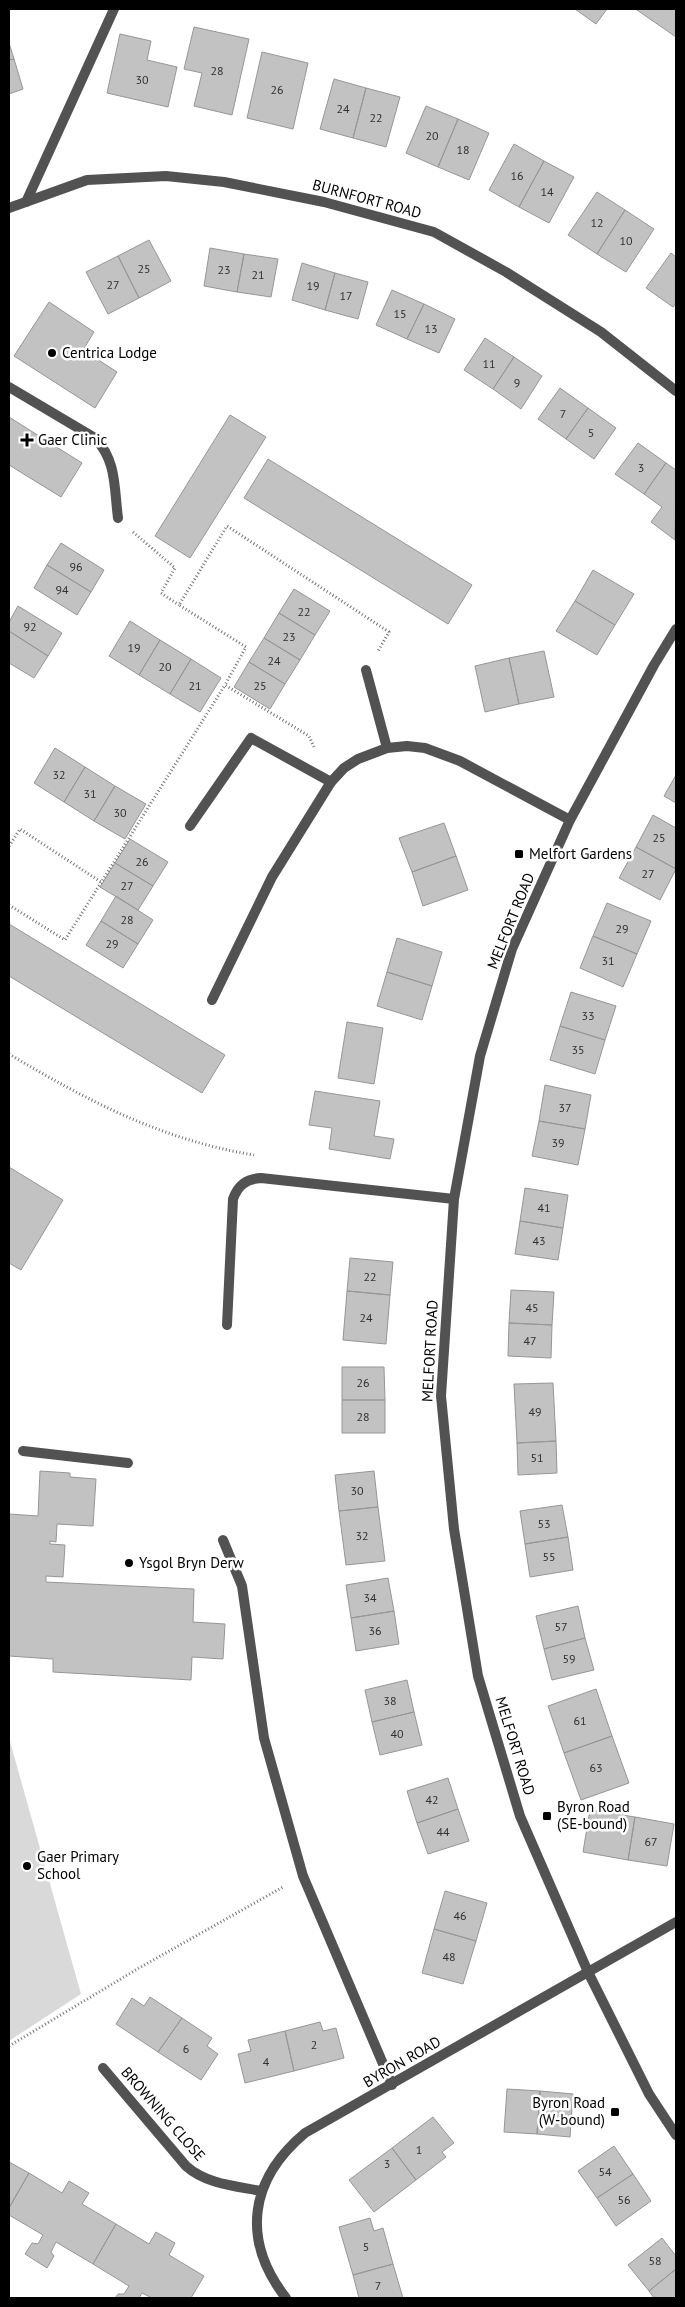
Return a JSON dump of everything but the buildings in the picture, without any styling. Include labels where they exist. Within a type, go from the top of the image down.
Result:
[{"type":"street","points":[[26,202],[114,9]]},
{"type":"street","name":"BURNFORT ROAD","points":[[9,208],[87,180],[166,176],[224,182],[324,202],[434,232],[506,272],[601,332],[676,390]]},
{"type":"street","points":[[9,387],[95,438],[105,449],[112,463],[118,518]]},
{"type":"street","name":"MELFORT ROAD","points":[[676,629],[654,665],[570,820],[512,949],[480,1056],[454,1199],[440,1396],[454,1529],[478,1676],[520,1816],[588,1972],[649,2094],[676,2135]]},
{"type":"street","points":[[366,670],[387,748]]},
{"type":"street","points":[[190,826],[251,738],[331,782]]},
{"type":"street","points":[[212,1000],[272,877],[331,782],[344,768],[358,759],[387,748],[407,746],[443,754],[570,820]]},
{"type":"street","points":[[227,1325],[233,1199],[235,1192],[245,1181],[261,1178],[454,1199]]},
{"type":"street","points":[[23,1451],[128,1463]]},
{"type":"street","points":[[223,1540],[242,1586],[264,1738],[303,1876],[392,2085]]},
{"type":"street","name":"BYRON ROAD","points":[[281,2297],[265,2264],[257,2239],[257,2220],[261,2191],[273,2167],[287,2148],[305,2134],[676,1922]]},
{"type":"street","name":"BROWNING CLOSE","points":[[103,2068],[196,2175],[209,2180],[261,2191]]},
{"type":"path","points":[[9,904],[65,940],[225,684],[246,646],[161,593],[174,568],[118,518]]},
{"type":"path","points":[[179,604],[226,526],[389,632],[366,670]]},
{"type":"path","points":[[225,684],[309,736],[331,782]]},
{"type":"path","points":[[9,846],[20,829],[101,882]]},
{"type":"path","points":[[9,1054],[79,1096],[145,1125],[221,1149],[262,1156]]},
{"type":"path","points":[[9,2046],[131,1973],[303,1876]]},
{"type":"shaded area","name":"Gaer Primary School","points":[[9,1738],[81,1994],[9,2041]]},
{"type":"place","name":"Centrica Lodge","points":[[52,353]]},
{"type":"place","name":"Gaer Clinic","points":[[27,440]]},
{"type":"place","name":"Melfort Gardens","points":[[519,854]]},
{"type":"place","name":"Ysgol Bryn Derw","points":[[129,1563]]},
{"type":"place","name":"Byron Road (SE-bound)","points":[[547,1816]]},
{"type":"place","name":"Gaer Primary School","points":[[27,1866]]},
{"type":"place","name":"Byron Road (W-bound)","points":[[615,2112]]}]
